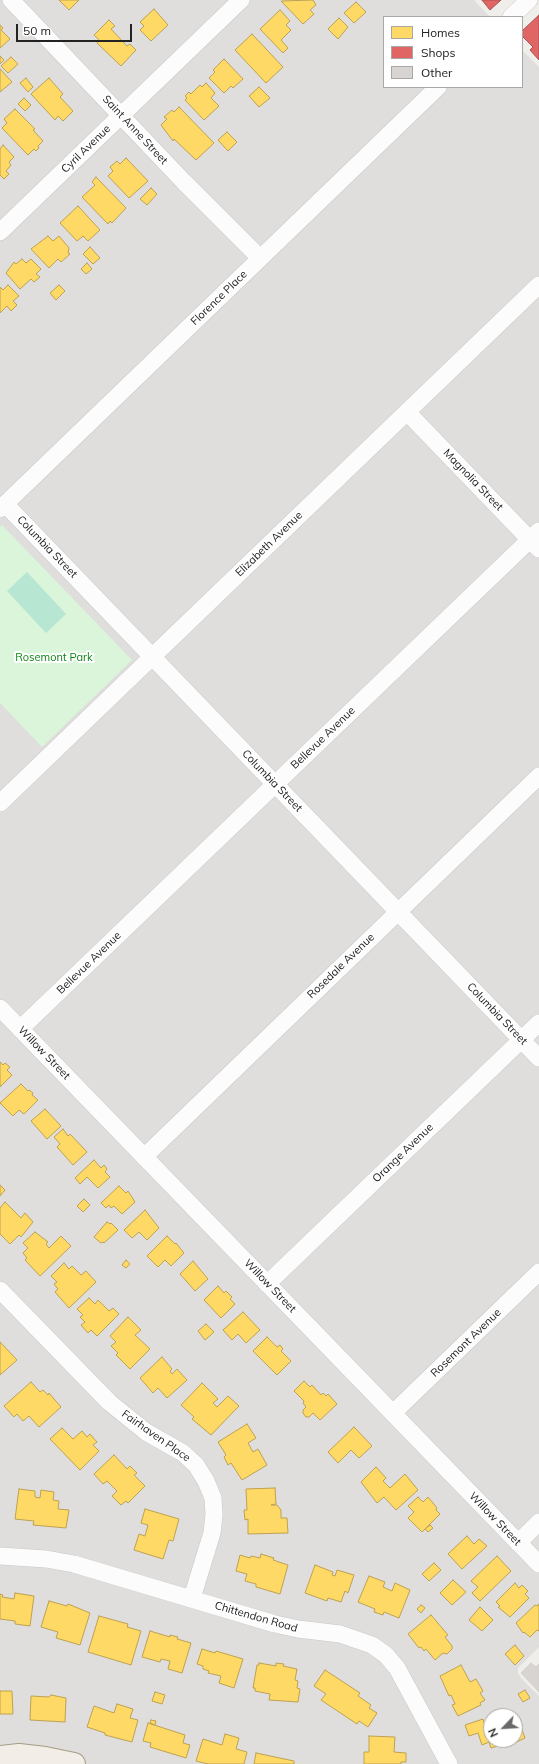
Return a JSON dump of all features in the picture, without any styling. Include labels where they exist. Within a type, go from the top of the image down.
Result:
[{"type":"main road","points":[[0,1757],[19,1756],[45,1758],[74,1764]]},
{"type":"street","name":"Saint Anne Street","points":[[11,0],[122,115],[184,182],[260,258]]},
{"type":"street","name":"Cyril Avenue","points":[[0,232],[241,0]]},
{"type":"street","points":[[512,16],[529,0]]},
{"type":"street","name":"Florence Place","points":[[3,506],[437,88]]},
{"type":"street","name":"Elizabeth Avenue","points":[[0,803],[539,285]]},
{"type":"street","name":"Magnolia Street","points":[[407,412],[536,540]]},
{"type":"street","name":"Columbia Street","points":[[3,506],[153,657],[539,1058]]},
{"type":"street","name":"Bellevue Avenue","points":[[20,1029],[275,784],[536,540]]},
{"type":"street","name":"Rosedale Avenue","points":[[144,1157],[539,776]]},
{"type":"street","name":"Willow Street","points":[[0,1008],[539,1564]]},
{"type":"street","name":"Orange Avenue","points":[[267,1284],[539,1023]]},
{"type":"street","name":"Rosemont Avenue","points":[[392,1413],[539,1272]]},
{"type":"street","name":"Fairhaven Place","points":[[0,1290],[109,1402],[146,1432],[183,1453],[196,1465],[206,1481],[213,1498],[214,1515],[212,1533],[192,1598]]},
{"type":"street","points":[[518,1542],[539,1522]]},
{"type":"street","name":"Chittendon Road","points":[[0,1556],[46,1559],[74,1564],[275,1624],[298,1629],[340,1634],[372,1645],[386,1655],[397,1668],[449,1764]]},
{"type":"shaded area","points":[[0,0],[474,0],[489,16],[383,16],[383,88],[523,88],[523,51],[539,67],[539,1647],[518,1668],[518,1673],[539,1696],[539,1764],[0,1764]]},
{"type":"green space","name":"Rosemont Park","points":[[2,525],[132,660],[42,747],[0,703],[0,527]]},
{"type":"green space","points":[[27,572],[66,614],[46,633],[7,591]]},
{"type":"building: Homes","points":[[59,0],[79,0],[69,10]]},
{"type":"building: Homes","points":[[313,0],[316,5],[310,10],[314,14],[303,24],[281,1]]},
{"type":"building: Homes","points":[[356,2],[366,12],[354,23],[344,13]]},
{"type":"building: Homes","points":[[154,9],[168,25],[151,41],[140,30],[144,26],[140,22]]},
{"type":"building: Homes","points":[[280,10],[290,21],[286,25],[291,30],[281,40],[288,48],[283,53],[260,29]]},
{"type":"building: Homes","points":[[339,18],[348,27],[338,39],[328,29]]},
{"type":"building: Homes","points":[[109,20],[115,26],[111,29],[127,46],[130,44],[136,50],[121,66],[97,43],[99,40],[94,35]]},
{"type":"building: Homes","points":[[0,25],[3,28],[1,30],[10,39],[0,48]]},
{"type":"building: Homes","points":[[252,34],[283,67],[266,83],[235,50]]},
{"type":"building: Homes","points":[[0,56],[4,60],[0,64]]},
{"type":"building: Homes","points":[[11,57],[18,64],[8,73],[1,66]]},
{"type":"building: Homes","points":[[224,59],[243,79],[233,88],[231,86],[224,93],[209,78],[215,72],[213,70]]},
{"type":"building: Homes","points":[[0,69],[12,82],[0,92]]},
{"type":"building: Homes","points":[[26,78],[33,87],[28,92],[20,83]]},
{"type":"building: Homes","points":[[49,78],[63,94],[60,97],[73,111],[63,121],[58,116],[55,120],[31,94]]},
{"type":"building: Homes","points":[[206,83],[215,93],[211,98],[219,106],[204,120],[185,100],[187,98],[185,96],[189,92],[191,94],[200,85],[202,87]]},
{"type":"building: Homes","points":[[259,87],[270,98],[259,107],[249,96]]},
{"type":"building: Homes","points":[[24,98],[31,105],[25,111],[18,104]]},
{"type":"building: Homes","points":[[179,107],[214,143],[196,160],[174,139],[173,141],[161,125],[167,119],[164,117],[172,110],[174,112]]},
{"type":"building: Homes","points":[[15,109],[35,129],[33,130],[43,141],[38,146],[39,148],[36,151],[34,149],[28,155],[2,128],[7,123],[4,119]]},
{"type":"building: Homes","points":[[227,132],[237,142],[228,151],[218,140]]},
{"type":"building: Homes","points":[[3,145],[14,157],[9,162],[11,165],[6,171],[9,174],[4,179],[0,175],[0,149]]},
{"type":"building: Homes","points":[[126,158],[148,181],[129,198],[108,176],[113,171],[110,167],[117,161],[120,164]]},
{"type":"building: Homes","points":[[96,177],[126,208],[112,223],[110,221],[108,224],[82,197],[95,185],[92,182]]},
{"type":"building: Homes","points":[[151,188],[157,194],[147,205],[140,199]]},
{"type":"building: Homes","points":[[78,206],[100,230],[88,241],[83,236],[77,241],[60,223]]},
{"type":"building: Homes","points":[[48,236],[53,241],[59,236],[69,248],[68,253],[70,254],[61,262],[58,259],[49,268],[31,249]]},
{"type":"building: Homes","points":[[90,247],[100,258],[93,264],[83,254]]},
{"type":"building: Homes","points":[[22,259],[26,263],[31,259],[41,269],[36,274],[40,277],[34,282],[31,279],[20,289],[6,273],[14,262],[16,264]]},
{"type":"building: Homes","points":[[87,263],[92,269],[86,274],[81,269]]},
{"type":"building: Homes","points":[[8,285],[19,296],[13,301],[17,305],[11,311],[7,306],[0,313],[0,287],[3,290]]},
{"type":"building: Homes","points":[[59,285],[65,291],[56,300],[50,293]]},
{"type":"building: Homes","points":[[0,1062],[3,1065],[5,1063],[10,1067],[7,1070],[12,1075],[0,1087]]},
{"type":"building: Homes","points":[[21,1084],[28,1091],[29,1090],[33,1093],[32,1095],[38,1100],[24,1114],[19,1110],[13,1116],[0,1103]]},
{"type":"building: Homes","points":[[45,1109],[61,1126],[47,1139],[31,1121]]},
{"type":"building: Homes","points":[[63,1129],[68,1136],[70,1134],[87,1152],[73,1165],[57,1147],[60,1144],[54,1137]]},
{"type":"building: Homes","points":[[94,1160],[101,1168],[104,1165],[107,1169],[105,1172],[110,1177],[98,1188],[87,1177],[80,1184],[75,1178]]},
{"type":"building: Homes","points":[[0,1185],[5,1190],[0,1196]]},
{"type":"building: Homes","points":[[119,1186],[126,1193],[128,1191],[135,1202],[122,1214],[114,1206],[111,1208],[109,1205],[106,1208],[101,1203]]},
{"type":"building: Homes","points":[[84,1199],[90,1205],[83,1212],[77,1206]]},
{"type":"building: Homes","points":[[5,1202],[21,1218],[25,1213],[33,1222],[21,1237],[19,1235],[10,1244],[0,1234],[0,1208]]},
{"type":"building: Homes","points":[[145,1210],[159,1228],[147,1240],[139,1232],[132,1238],[124,1230]]},
{"type":"building: Homes","points":[[107,1222],[110,1224],[111,1223],[118,1230],[104,1243],[101,1243],[94,1237]]},
{"type":"building: Homes","points":[[35,1232],[48,1242],[46,1244],[49,1248],[61,1236],[71,1246],[40,1276],[25,1260],[27,1258],[23,1253],[28,1248],[23,1243]]},
{"type":"building: Homes","points":[[167,1236],[175,1244],[176,1243],[184,1253],[171,1266],[165,1260],[158,1267],[147,1256]]},
{"type":"building: Homes","points":[[126,1260],[130,1264],[126,1268],[122,1265]]},
{"type":"building: Homes","points":[[193,1261],[208,1279],[195,1291],[180,1274]]},
{"type":"building: Homes","points":[[64,1263],[69,1269],[72,1266],[81,1275],[86,1271],[96,1282],[69,1308],[55,1292],[58,1289],[54,1284],[57,1282],[51,1276]]},
{"type":"building: Homes","points":[[218,1286],[224,1293],[226,1291],[232,1297],[230,1299],[235,1304],[221,1318],[204,1300]]},
{"type":"building: Homes","points":[[89,1298],[95,1304],[98,1300],[109,1311],[113,1308],[119,1314],[97,1336],[91,1330],[88,1333],[81,1325],[85,1322],[80,1317],[83,1315],[77,1309]]},
{"type":"building: Homes","points":[[243,1312],[260,1330],[246,1343],[238,1334],[232,1340],[223,1330]]},
{"type":"building: Homes","points":[[128,1317],[141,1330],[135,1335],[150,1349],[130,1369],[116,1355],[118,1353],[111,1346],[116,1342],[110,1336]]},
{"type":"building: Homes","points":[[206,1324],[214,1332],[205,1340],[198,1331]]},
{"type":"building: Homes","points":[[267,1337],[277,1347],[280,1345],[283,1349],[281,1351],[291,1361],[277,1375],[253,1351]]},
{"type":"building: Homes","points":[[0,1342],[17,1360],[0,1375]]},
{"type":"building: Homes","points":[[162,1357],[172,1369],[170,1371],[172,1374],[177,1369],[187,1380],[167,1398],[158,1388],[153,1393],[140,1378]]},
{"type":"building: Homes","points":[[304,1381],[310,1387],[312,1385],[321,1395],[323,1393],[326,1396],[328,1394],[337,1404],[320,1420],[313,1413],[309,1417],[306,1417],[303,1413],[303,1410],[306,1407],[303,1403],[304,1401],[294,1391]]},
{"type":"building: Homes","points":[[31,1382],[40,1392],[43,1390],[48,1395],[49,1393],[61,1407],[39,1427],[29,1416],[23,1421],[17,1414],[14,1417],[4,1406]]},
{"type":"building: Homes","points":[[202,1383],[218,1399],[213,1403],[217,1407],[228,1396],[239,1406],[211,1435],[192,1419],[194,1417],[181,1405]]},
{"type":"building: Homes","points":[[247,1424],[256,1438],[248,1443],[253,1452],[258,1449],[267,1465],[242,1480],[231,1463],[228,1465],[224,1457],[226,1455],[218,1442]]},
{"type":"building: Homes","points":[[354,1427],[372,1446],[359,1458],[351,1450],[338,1463],[328,1452]]},
{"type":"building: Homes","points":[[62,1428],[73,1439],[82,1431],[87,1437],[90,1434],[97,1442],[93,1445],[99,1451],[80,1470],[50,1439]]},
{"type":"building: Homes","points":[[114,1455],[127,1469],[130,1466],[137,1473],[134,1475],[145,1486],[128,1503],[126,1501],[121,1505],[112,1496],[117,1491],[107,1481],[103,1484],[94,1474]]},
{"type":"building: Homes","points":[[376,1467],[386,1478],[383,1481],[390,1488],[405,1474],[418,1490],[396,1510],[384,1497],[377,1503],[361,1482]]},
{"type":"building: Homes","points":[[275,1488],[276,1504],[271,1505],[277,1505],[281,1510],[281,1518],[287,1518],[288,1533],[248,1534],[248,1519],[245,1520],[244,1510],[247,1510],[246,1489]]},
{"type":"building: Homes","points":[[19,1489],[35,1491],[35,1497],[40,1498],[41,1490],[54,1492],[53,1500],[59,1501],[58,1509],[69,1510],[66,1528],[33,1525],[34,1521],[15,1519]]},
{"type":"building: Homes","points":[[418,1497],[423,1502],[428,1497],[440,1514],[422,1532],[408,1518],[414,1512],[408,1506]]},
{"type":"building: Homes","points":[[145,1509],[179,1519],[173,1541],[169,1540],[163,1559],[134,1550],[139,1534],[145,1536],[148,1525],[141,1523]]},
{"type":"building: Homes","points":[[430,1525],[433,1528],[428,1532],[425,1529]]},
{"type":"building: Homes","points":[[467,1536],[474,1544],[479,1539],[487,1546],[462,1569],[448,1554]]},
{"type":"building: Homes","points":[[261,1554],[274,1558],[273,1560],[288,1565],[280,1594],[256,1587],[256,1584],[245,1581],[247,1574],[236,1571],[240,1555],[250,1558],[251,1556],[260,1558]]},
{"type":"building: Homes","points":[[497,1556],[511,1571],[480,1601],[472,1593],[478,1587],[471,1581]]},
{"type":"building: Homes","points":[[434,1563],[441,1570],[429,1581],[422,1574]]},
{"type":"building: Homes","points":[[315,1565],[333,1572],[332,1575],[335,1576],[337,1570],[354,1575],[348,1593],[345,1591],[341,1602],[328,1598],[327,1601],[305,1593]]},
{"type":"building: Homes","points":[[369,1576],[385,1582],[383,1587],[392,1591],[395,1583],[410,1590],[399,1618],[384,1612],[383,1615],[374,1612],[375,1609],[358,1602]]},
{"type":"building: Homes","points":[[453,1580],[466,1592],[452,1605],[440,1593]]},
{"type":"building: Homes","points":[[515,1583],[519,1588],[522,1585],[528,1591],[525,1594],[529,1598],[510,1617],[498,1607],[500,1606],[496,1602]]},
{"type":"building: Homes","points":[[15,1593],[34,1596],[30,1626],[15,1624],[15,1621],[0,1619],[0,1594],[3,1595],[2,1597],[14,1599]]},
{"type":"building: Homes","points":[[49,1601],[67,1606],[68,1604],[90,1613],[80,1645],[56,1638],[58,1632],[41,1627]]},
{"type":"building: Homes","points":[[539,1604],[539,1631],[537,1630],[530,1637],[524,1632],[523,1633],[516,1623],[535,1605],[537,1606]]},
{"type":"building: Homes","points":[[421,1605],[425,1608],[421,1613],[417,1609]]},
{"type":"building: Homes","points":[[480,1607],[493,1620],[482,1631],[469,1620]]},
{"type":"building: Homes","points":[[431,1615],[448,1635],[445,1637],[452,1646],[452,1649],[447,1654],[443,1653],[435,1660],[426,1649],[424,1651],[421,1647],[419,1648],[408,1634]]},
{"type":"building: Homes","points":[[99,1616],[128,1624],[127,1627],[141,1631],[131,1665],[88,1652]]},
{"type":"building: Homes","points":[[150,1631],[170,1637],[170,1635],[178,1637],[177,1639],[191,1643],[182,1673],[168,1669],[170,1661],[161,1659],[160,1662],[142,1657]]},
{"type":"building: Homes","points":[[515,1645],[524,1656],[515,1665],[505,1654]]},
{"type":"building: Homes","points":[[202,1649],[215,1653],[216,1651],[243,1659],[234,1688],[219,1683],[221,1676],[208,1673],[209,1671],[203,1669],[203,1666],[197,1664]]},
{"type":"building: Homes","points":[[259,1663],[276,1666],[276,1663],[284,1664],[283,1666],[297,1669],[295,1680],[298,1681],[297,1688],[300,1689],[298,1702],[269,1700],[270,1694],[255,1691],[255,1688],[253,1688],[257,1665],[259,1665]]},
{"type":"building: Homes","points":[[461,1665],[470,1682],[476,1679],[483,1691],[480,1693],[485,1700],[480,1703],[481,1705],[458,1716],[452,1705],[455,1704],[451,1695],[449,1696],[440,1676]]},
{"type":"building: Homes","points":[[325,1670],[360,1693],[358,1696],[371,1705],[369,1708],[377,1713],[368,1727],[359,1721],[357,1724],[321,1700],[326,1694],[314,1686]]},
{"type":"building: Homes","points":[[525,1690],[530,1698],[523,1702],[518,1694]]},
{"type":"building: Homes","points":[[0,1691],[12,1691],[13,1714],[0,1714]]},
{"type":"building: Homes","points":[[155,1692],[165,1695],[162,1704],[152,1701]]},
{"type":"building: Homes","points":[[51,1695],[66,1698],[65,1722],[30,1720],[31,1696],[49,1697]]},
{"type":"building: Homes","points":[[117,1704],[133,1709],[130,1718],[138,1720],[132,1742],[105,1735],[105,1733],[87,1727],[94,1706],[114,1713]]},
{"type":"building: Homes","points":[[483,1719],[483,1745],[478,1733],[469,1736],[465,1725]]},
{"type":"building: Homes","points":[[151,1720],[156,1721],[155,1725],[150,1723]]},
{"type":"building: Homes","points":[[148,1723],[185,1735],[183,1743],[190,1745],[186,1758],[150,1747],[151,1743],[143,1741]]},
{"type":"building: Homes","points":[[225,1734],[239,1738],[236,1749],[247,1752],[244,1764],[208,1764],[196,1761],[203,1739],[222,1745]]},
{"type":"building: Homes","points":[[369,1736],[395,1737],[394,1752],[406,1753],[406,1762],[401,1762],[401,1764],[364,1764],[364,1752],[369,1752]]},
{"type":"building: Homes","points":[[256,1753],[294,1761],[294,1764],[254,1764]]},
{"type":"building: Shops","points":[[482,0],[501,0],[490,10]]},
{"type":"building: Shops","points":[[539,15],[539,60],[530,50],[533,47],[523,37],[523,30]]},
{"type":"building: Other","points":[[531,1663],[536,1667],[539,1664],[539,1692],[521,1673]]}]
